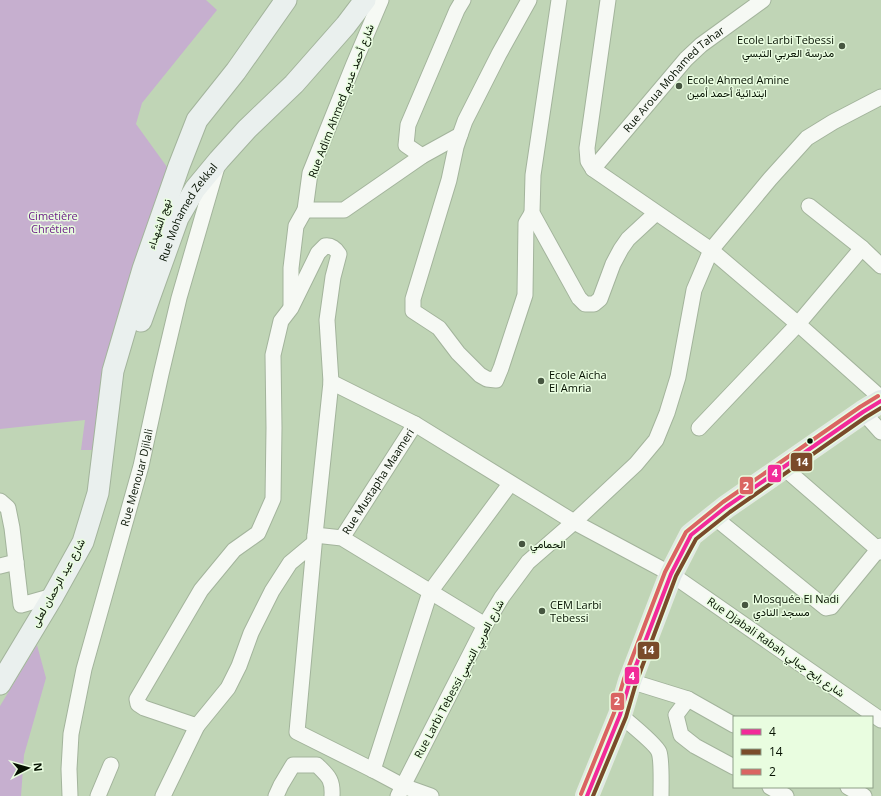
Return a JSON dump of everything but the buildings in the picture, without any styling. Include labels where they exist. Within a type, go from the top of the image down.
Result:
[{"type":"main road","name":"نهج الشهداء","points":[[100,476],[113,371],[143,269],[178,166],[197,120],[236,71],[286,0]]},
{"type":"main road","name":"Rue Mohamed Zekkal","points":[[100,476],[125,366],[178,218],[195,189],[219,160],[247,129],[294,84],[346,25],[365,0]]},
{"type":"main road","points":[[587,796],[620,715],[630,681],[671,574],[691,535],[726,507],[875,404]]},
{"type":"main road","name":"شارع عبد الرحمان لعلى","points":[[0,684],[83,542],[98,492],[100,476]]},
{"type":"street","name":"Rue Adim Ahmed شارع أحمد عديم","points":[[291,308],[291,268],[296,226],[305,210],[310,173],[381,0]]},
{"type":"street","points":[[422,156],[406,145],[408,125],[457,10],[463,0]]},
{"type":"street","points":[[529,0],[499,54],[465,121],[456,147],[449,180],[413,299],[413,311],[439,328],[458,353],[480,375],[487,379],[496,380],[525,295],[526,223],[532,212],[533,175],[558,0]]},
{"type":"street","points":[[608,0],[587,148],[588,161],[592,169],[711,250],[798,324],[875,404],[881,432]]},
{"type":"street","name":"Rue Aroua Mohamed Tahar","points":[[592,169],[691,54],[762,0]]},
{"type":"street","name":"Rue Larbi Tebessi شارع العربي التبسي","points":[[401,791],[485,625],[502,597],[528,562],[574,522],[636,464],[656,440],[667,413],[678,377],[694,290],[711,250],[770,178],[807,138],[833,122],[881,97]]},
{"type":"street","points":[[305,210],[344,210],[422,156],[460,135]]},
{"type":"street","name":"Rue Menouar Djilali","points":[[70,796],[69,769],[71,734],[84,669],[141,466],[179,298],[219,160]]},
{"type":"street","points":[[809,206],[862,248],[881,266]]},
{"type":"street","points":[[532,212],[579,298],[584,304],[594,304],[600,299],[614,264],[628,239],[656,213]]},
{"type":"street","points":[[197,726],[144,708],[138,704],[137,699],[201,590],[234,550],[258,533],[273,499],[273,355],[281,322],[291,308],[318,253],[325,246],[328,246],[336,250],[339,254],[333,277],[327,320],[331,382],[314,539],[296,732],[373,770],[401,791],[431,796]]},
{"type":"street","points":[[699,428],[798,324],[862,248]]},
{"type":"street","name":"Rue Djabali Rabah شارع رابح جبالي","points":[[331,382],[415,424],[510,484],[574,522],[671,574],[881,720]]},
{"type":"street","name":"Rue Mustapha Maameri","points":[[342,538],[415,424]]},
{"type":"street","points":[[714,517],[826,608],[831,607],[880,549],[783,467]]},
{"type":"street","points":[[373,770],[430,592],[510,484]]},
{"type":"street","points":[[0,501],[8,508],[21,605],[52,596]]},
{"type":"street","points":[[163,796],[197,726],[228,688],[239,666],[251,633],[272,591],[290,563],[314,539],[342,538],[485,625]]},
{"type":"street","points":[[0,566],[16,562]]},
{"type":"street","points":[[630,681],[688,700],[733,724]]},
{"type":"street","points":[[688,700],[676,715],[681,735],[695,746],[733,766]]},
{"type":"street","points":[[620,715],[659,751],[661,796]]},
{"type":"street","points":[[98,796],[111,765]]},
{"type":"street","points":[[276,796],[293,765],[317,765],[329,777],[333,787],[332,796]]},
{"type":"street","points":[[772,788],[786,796]]},
{"type":"green space","name":"Cimetière Chrétien","points":[[0,0],[206,0],[217,10],[142,103],[136,124],[167,167],[132,280],[96,450],[81,450],[85,420],[0,429]]},
{"type":"green space","points":[[37,645],[46,678],[24,755],[21,796],[0,796],[0,706]]},
{"type":"transit line","name":"2","points":[[581,794],[614,713],[624,679],[665,572],[686,532],[723,502],[878,396]]},
{"type":"transit line","name":"4","points":[[587,796],[620,715],[630,681],[671,574],[691,535],[726,507],[881,401]]},
{"type":"transit line","name":"14","points":[[593,796],[626,717],[636,683],[676,576],[696,539],[730,512],[881,408]]},
{"type":"place","name":"Ecole Larbi Tebessi مدرسة العربي التبسي","points":[[842,46]]},
{"type":"place","name":"Ecole Ahmed Amine ابتدائية أحمد أمين","points":[[679,86]]},
{"type":"place","name":"Ecole Aicha El Amria","points":[[541,381]]},
{"type":"place","name":"الحمامي","points":[[522,544]]},
{"type":"place","name":"Mosquée El Nadi مسجد النادي","points":[[745,605]]},
{"type":"place","name":"CEM Larbi Tebessi","points":[[542,611]]}]
